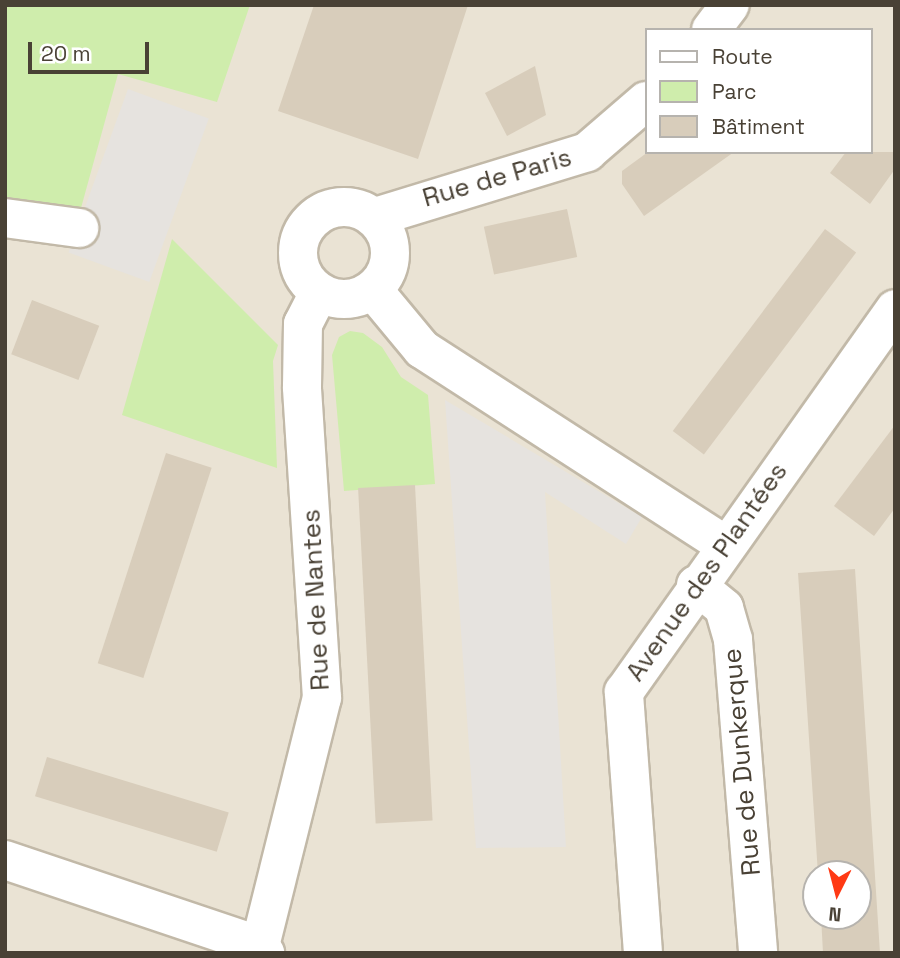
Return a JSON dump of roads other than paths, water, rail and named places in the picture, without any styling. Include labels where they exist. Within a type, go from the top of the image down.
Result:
[{"type":"street","points":[[713,28],[730,5]]},
{"type":"street","name":"Rue de Paris","points":[[375,217],[587,152],[645,103]]},
{"type":"street","points":[[352,207],[375,217],[386,232],[391,258],[387,274],[373,290],[354,299],[334,299],[319,293],[298,262],[299,239],[309,222],[332,208],[352,207]]},
{"type":"street","points":[[5,218],[79,228]]},
{"type":"street","points":[[373,290],[422,349],[724,544]]},
{"type":"street","name":"Rue de Nantes","points":[[262,949],[322,698],[303,387],[303,324],[319,293]]},
{"type":"street","name":"Avenue des Plantées","points":[[643,953],[624,691],[724,544],[895,309]]},
{"type":"street","name":"Rue de Dunkerque","points":[[696,585],[724,608],[733,640],[758,953]]},
{"type":"street","points":[[5,860],[262,949]]}]
